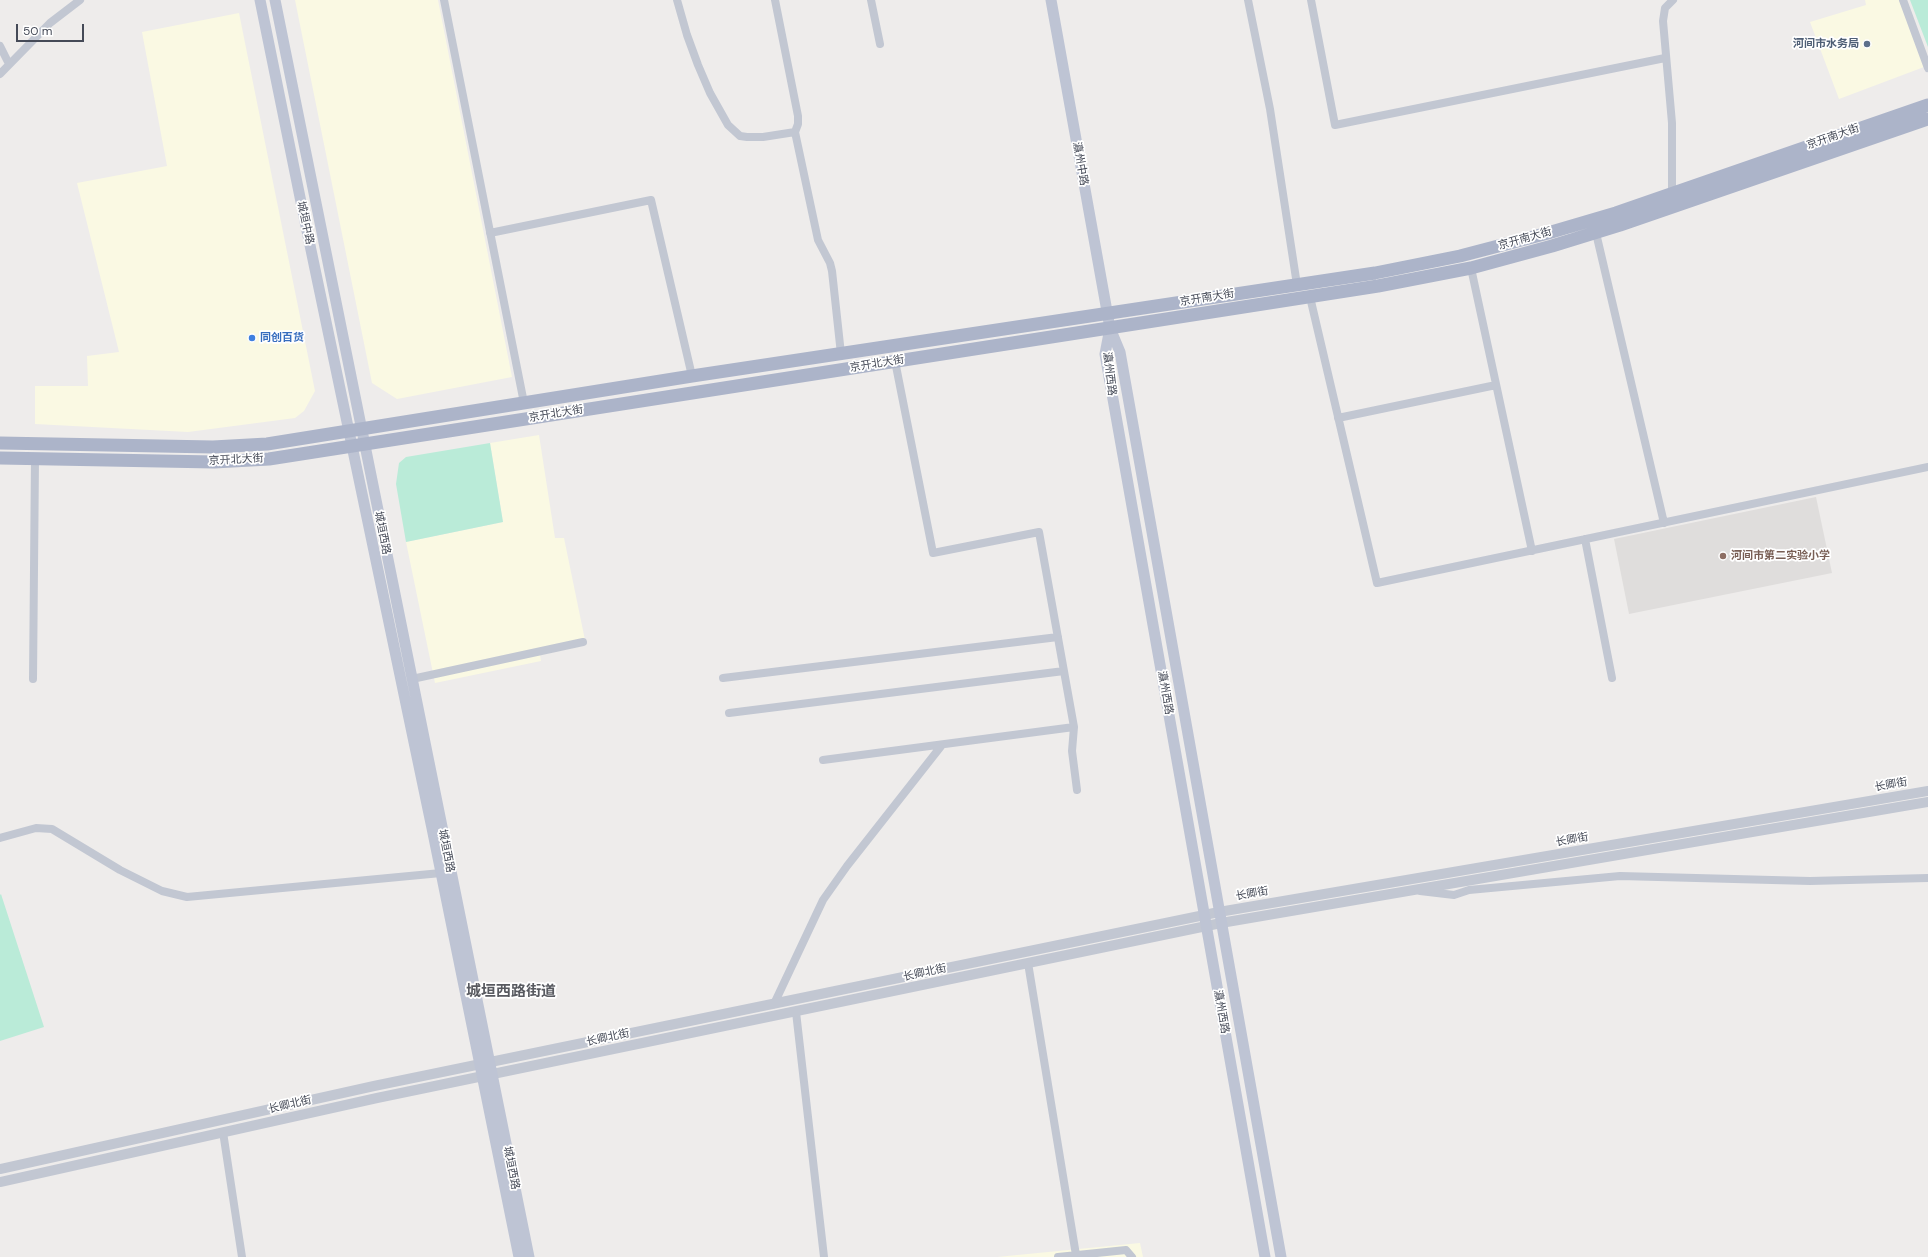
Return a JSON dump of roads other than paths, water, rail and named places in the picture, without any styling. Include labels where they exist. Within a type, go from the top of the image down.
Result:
[{"type":"main road","name":"城垣中路","points":[[260,0],[355,430]]},
{"type":"main road","name":"城垣中路","points":[[275,0],[358,445]]},
{"type":"main road","name":"瀛州中路","points":[[1051,0],[1110,328]]},
{"type":"main road","name":"京开南大街","points":[[1107,314],[1382,272],[1500,247],[1616,212],[1928,104]]},
{"type":"main road","name":"京开南大街","points":[[1110,328],[1378,286],[1504,260],[1596,233],[1928,119]]},
{"type":"main road","name":"京开北大街","points":[[0,443],[237,446],[292,440],[692,376],[1107,314]]},
{"type":"main road","name":"京开北大街","points":[[0,458],[238,462],[288,456],[1110,328]]},
{"type":"main road","name":"瀛州西路","points":[[1110,328],[1121,359],[1281,1257]]},
{"type":"main road","name":"瀛州西路","points":[[1110,328],[1105,354],[1265,1257]]},
{"type":"main road","name":"城垣西路","points":[[358,445],[412,679],[485,1063],[519,1257]]},
{"type":"main road","name":"城垣西路","points":[[358,445],[441,873],[485,1063]]},
{"type":"main road","name":"城垣西路","points":[[487,1075],[529,1257]]},
{"type":"street","points":[[0,74],[50,23],[80,0]]},
{"type":"street","points":[[444,0],[524,403]]},
{"type":"street","points":[[678,0],[687,35],[698,65],[710,93],[728,124],[740,136],[747,138],[796,132]]},
{"type":"street","points":[[775,0],[798,116],[796,132],[818,240],[830,263],[832,271],[841,354]]},
{"type":"street","points":[[871,0],[880,44]]},
{"type":"street","points":[[1248,0],[1270,109],[1297,285]]},
{"type":"street","points":[[1311,0],[1335,125],[1665,58]]},
{"type":"street","points":[[1672,193],[1672,123],[1665,58],[1663,21],[1665,8],[1673,0]]},
{"type":"street","points":[[1903,0],[1928,68]]},
{"type":"street","points":[[0,46],[9,64]]},
{"type":"street","points":[[490,233],[651,200],[692,376]]},
{"type":"street","points":[[1596,233],[1664,523]]},
{"type":"street","points":[[1471,268],[1532,551]]},
{"type":"street","points":[[1310,297],[1377,583],[1928,467]]},
{"type":"street","points":[[895,361],[933,553],[1039,532],[1074,727],[1072,751],[1077,790]]},
{"type":"street","points":[[1338,418],[1496,385]]},
{"type":"street","points":[[34,679],[35,459]]},
{"type":"street","points":[[1585,539],[1612,678]]},
{"type":"street","points":[[723,678],[1058,637]]},
{"type":"street","points":[[412,679],[583,642]]},
{"type":"street","points":[[729,713],[1064,671]]},
{"type":"street","points":[[823,760],[1074,727]]},
{"type":"street","points":[[774,1004],[823,900],[847,866],[942,744]]},
{"type":"street","name":"长卿街","points":[[1220,917],[1928,791]]},
{"type":"street","name":"长卿街","points":[[1220,917],[1411,890],[1928,802]]},
{"type":"street","points":[[0,838],[36,828],[52,829],[127,873],[162,891],[187,897],[215,896],[441,873]]},
{"type":"street","points":[[1411,890],[1454,894],[1469,890],[1620,876],[1810,881],[1928,878]]},
{"type":"street","name":"长卿北街","points":[[0,1182],[487,1075],[1028,963],[1220,917]]},
{"type":"street","name":"长卿北街","points":[[0,1169],[374,1086],[485,1063],[774,1004],[1205,921]]},
{"type":"street","points":[[1028,963],[1076,1255]]},
{"type":"street","points":[[796,1012],[824,1257]]},
{"type":"street","points":[[223,1132],[242,1257]]},
{"type":"street","points":[[1058,1257],[1126,1250],[1132,1257]]},
{"type":"place","name":"河间市水务局","points":[[1867,44]]},
{"type":"place","name":"同创百货","points":[[252,338]]},
{"type":"place","name":"河间市第二实验小学","points":[[1723,556]]},
{"type":"district","name":"城垣西路街道","points":[[511,992]]}]
